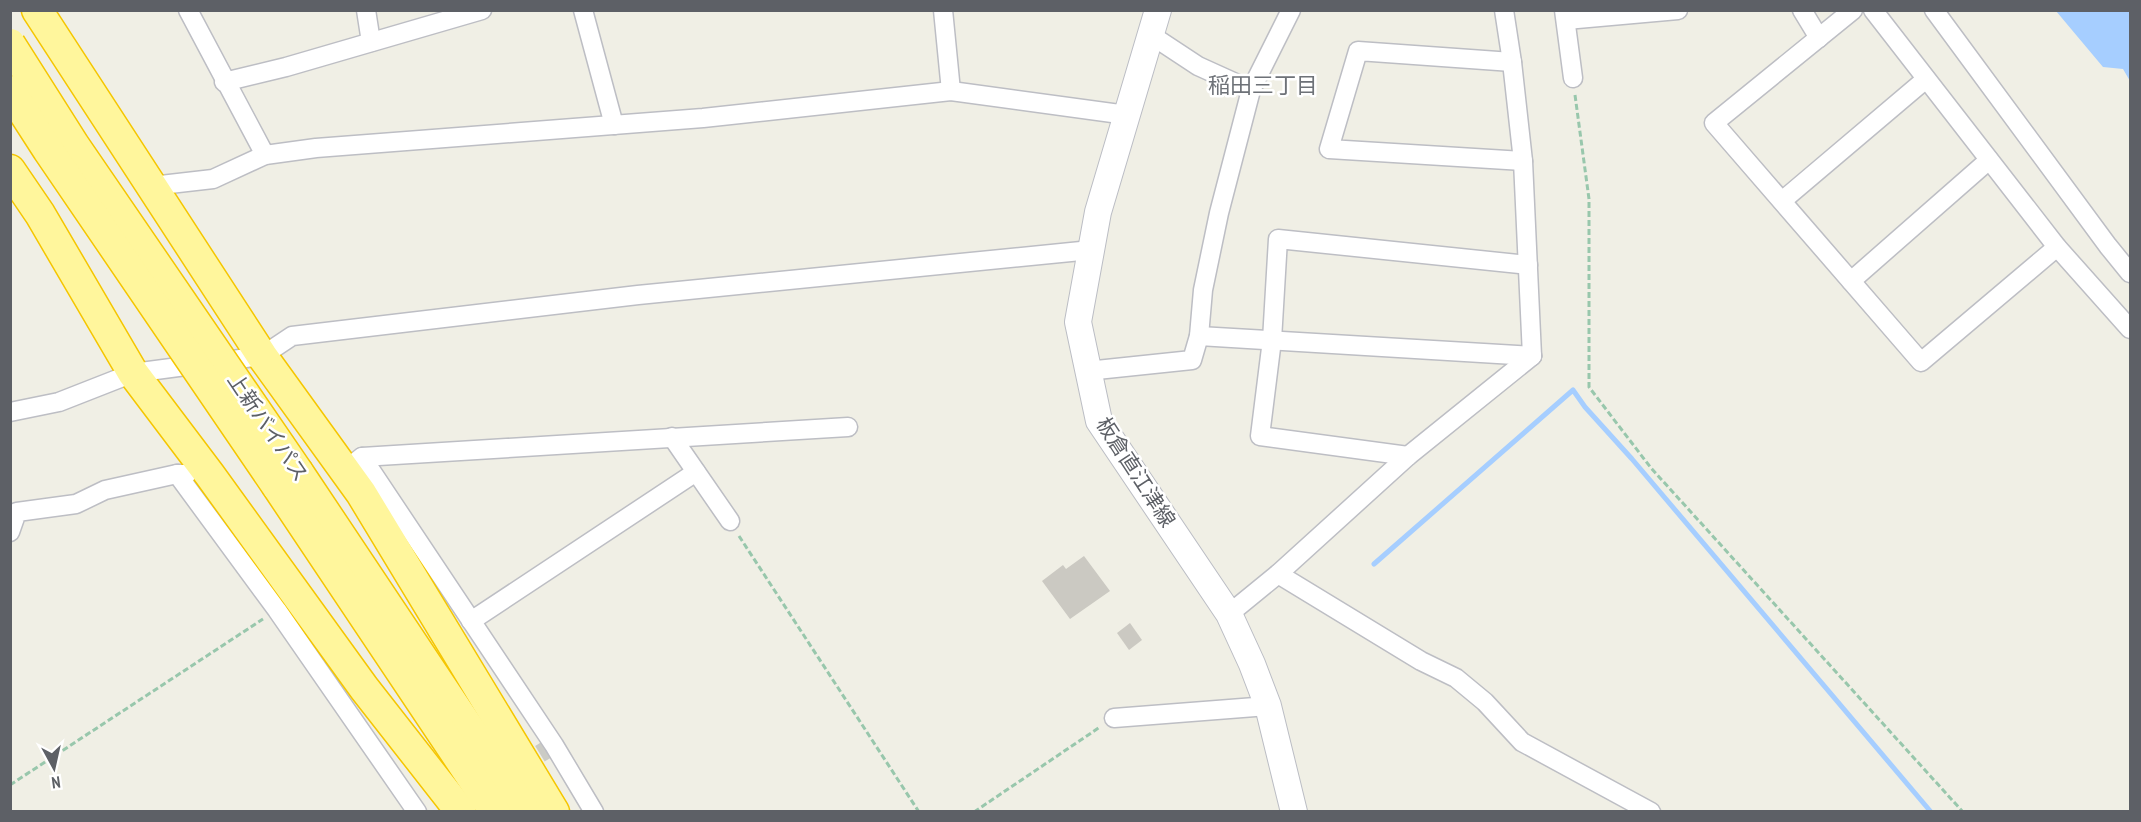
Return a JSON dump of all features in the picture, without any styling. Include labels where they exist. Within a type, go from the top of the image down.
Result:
[{"type":"highway","points":[[37,10],[262,356],[353,464],[374,513],[554,812]]},
{"type":"highway","name":"上新バイパス","points":[[10,44],[288,479],[495,812]]},
{"type":"highway","name":"上新バイパス","points":[[10,91],[48,150],[288,479],[525,812]]},
{"type":"highway","points":[[10,170],[40,214],[133,373],[364,688],[461,812]]},
{"type":"main road","name":"板倉直江津線","points":[[1158,10],[1098,212],[1078,322],[1099,421],[1229,614],[1252,664],[1268,706],[1294,812]]},
{"type":"street","points":[[188,10],[224,82],[265,155]]},
{"type":"street","points":[[366,10],[371,42]]},
{"type":"street","points":[[224,82],[286,67],[482,10]]},
{"type":"street","points":[[943,10],[951,91]]},
{"type":"street","points":[[1088,371],[1192,360],[1199,336],[1205,279],[1219,213],[1251,90],[1291,10]]},
{"type":"street","points":[[1504,10],[1524,161],[1532,356]]},
{"type":"street","points":[[1573,78],[1565,15],[1678,10]]},
{"type":"street","points":[[1802,10],[1819,38]]},
{"type":"street","points":[[1853,10],[1714,123],[1921,362],[2057,247]]},
{"type":"street","points":[[1873,10],[2057,247],[2130,329]]},
{"type":"street","points":[[1934,10],[2130,273]]},
{"type":"street","points":[[589,12],[614,125]]},
{"type":"street","points":[[1151,35],[1198,66],[1251,90]]},
{"type":"street","points":[[1512,62],[1358,51],[1329,149],[1524,161]]},
{"type":"street","points":[[1782,201],[1926,79]]},
{"type":"street","points":[[152,186],[213,178],[265,155],[328,147],[614,125],[951,91],[1127,115]]},
{"type":"street","points":[[1851,280],[1989,160]]},
{"type":"street","points":[[1408,456],[1260,436],[1272,340],[1278,239],[1528,265]]},
{"type":"street","points":[[10,412],[59,402],[133,373],[262,356],[292,336],[638,295],[1091,250]]},
{"type":"street","points":[[1199,336],[1532,356]]},
{"type":"street","points":[[1229,614],[1278,574],[1408,456],[1532,356]]},
{"type":"street","points":[[353,464],[672,437],[848,427]]},
{"type":"street","points":[[672,437],[730,521]]},
{"type":"street","points":[[353,464],[471,621],[554,745],[594,812]]},
{"type":"street","points":[[471,621],[696,472]]},
{"type":"street","points":[[10,532],[17,512],[76,504],[105,490],[177,474],[210,475]]},
{"type":"street","points":[[177,474],[277,609],[417,812]]},
{"type":"street","points":[[1278,574],[1421,661],[1456,678],[1485,702],[1522,742],[1651,812]]},
{"type":"street","points":[[1114,718],[1268,706]]},
{"type":"path","points":[[1573,78],[1589,199],[1589,387],[1651,468],[1963,812]]},
{"type":"path","points":[[730,521],[919,812]]},
{"type":"path","points":[[10,786],[277,609]]},
{"type":"path","points":[[974,812],[1114,718]]},
{"type":"water","points":[[2056,11],[2130,11],[2130,81],[2123,69],[2103,67]]},
{"type":"building","points":[[1084,556],[1110,591],[1070,619],[1042,581],[1063,565],[1066,569]]},
{"type":"building","points":[[1130,623],[1142,640],[1129,650],[1117,633]]},
{"type":"waterway","points":[[1374,564],[1573,390],[1585,407],[1632,459],[1931,812]]},
{"type":"tunnel","points":[[517,768],[554,745]]},
{"type":"district","name":"稲田三丁目","points":[[1263,85]]}]
